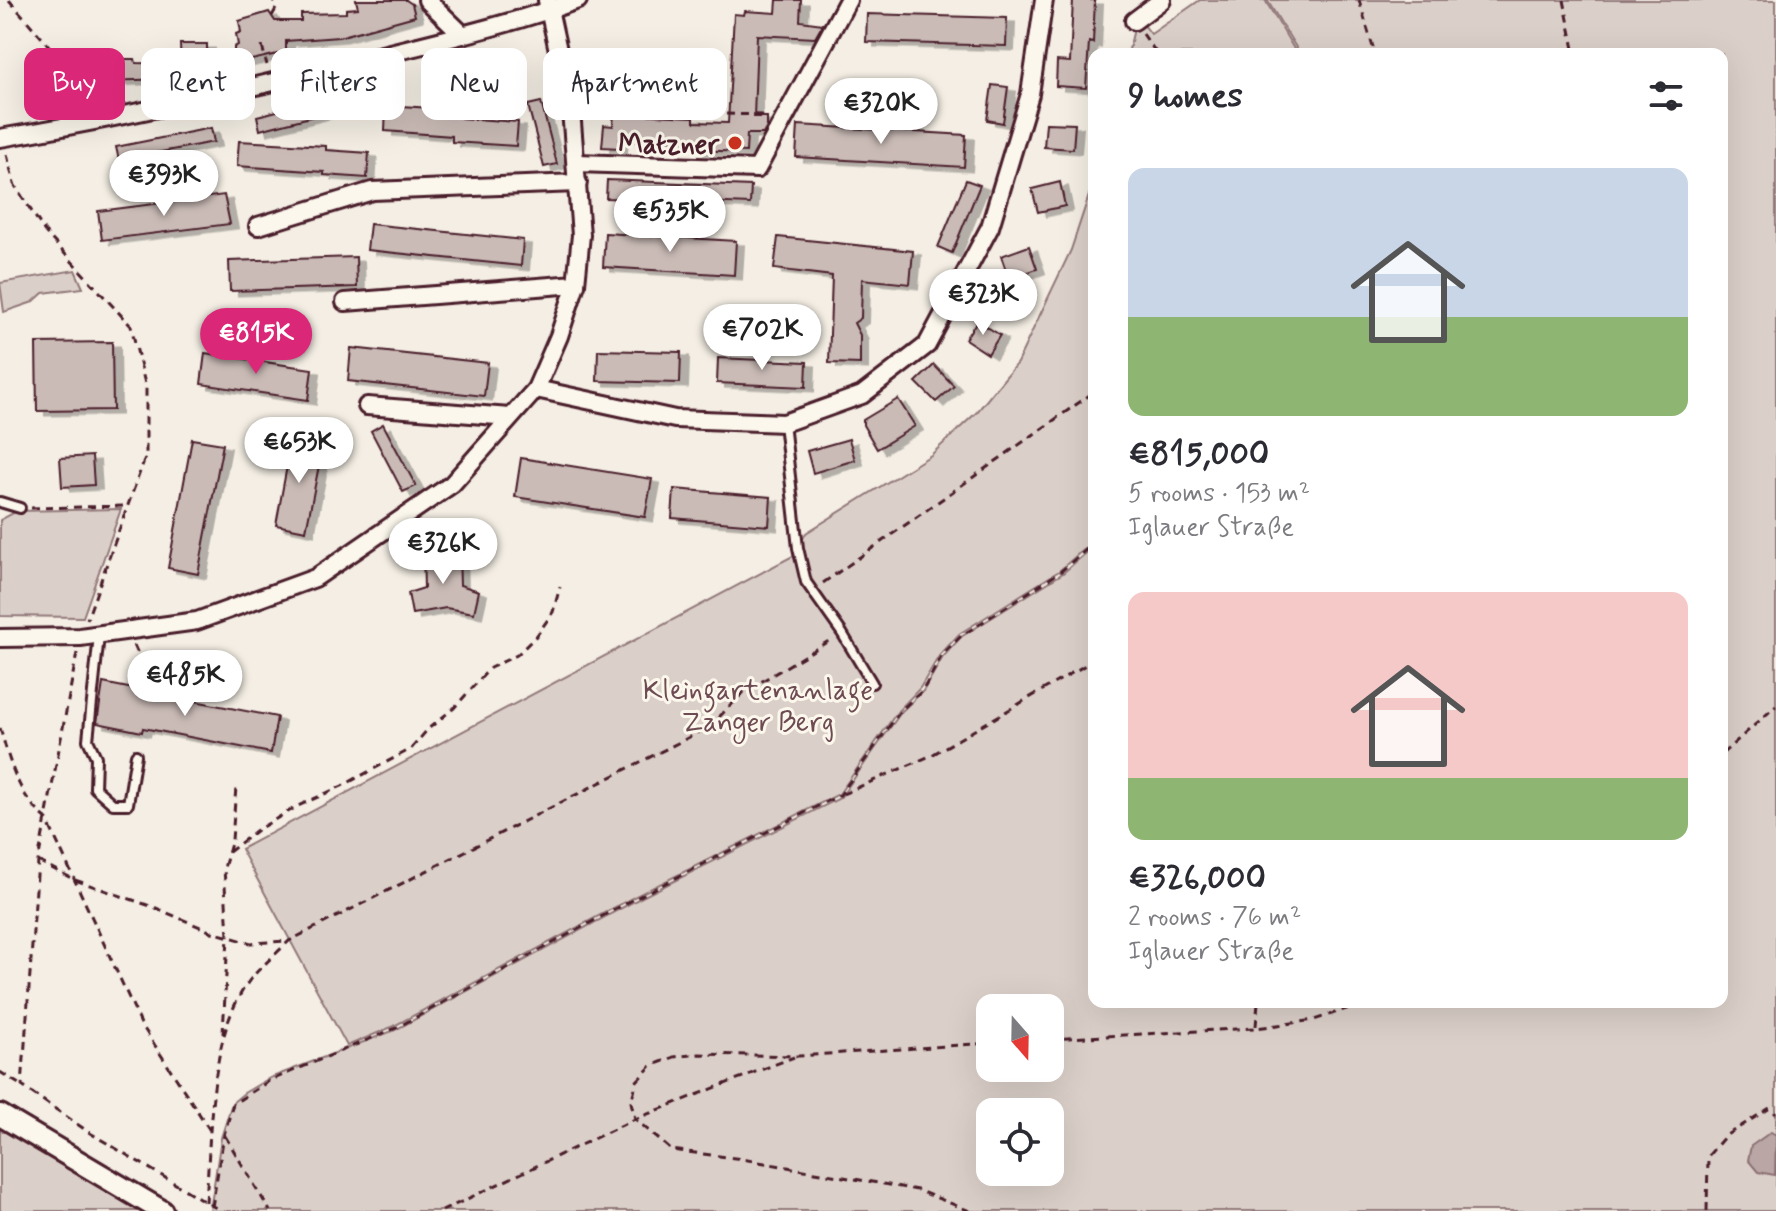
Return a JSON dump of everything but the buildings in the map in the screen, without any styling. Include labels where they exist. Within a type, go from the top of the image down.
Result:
[{"type":"street","points":[[427,0],[463,35]]},
{"type":"street","points":[[405,49],[463,35],[548,5],[578,0]]},
{"type":"street","points":[[577,163],[757,169],[848,0]]},
{"type":"street","points":[[536,389],[675,419],[784,423],[862,395],[927,345],[990,227],[1030,94],[1044,0]]},
{"type":"street","points":[[1134,21],[1162,0]]},
{"type":"street","points":[[548,5],[557,48]]},
{"type":"street","points":[[1,138],[78,125],[271,82]]},
{"type":"street","points":[[0,638],[80,637],[197,621],[315,578],[452,484],[536,389],[559,336],[576,284],[581,235],[572,120]]},
{"type":"street","points":[[258,226],[372,191],[578,183]]},
{"type":"street","points":[[345,302],[576,284]]},
{"type":"street","points":[[367,406],[510,417]]},
{"type":"street","points":[[0,1115],[162,1211]]},
{"type":"lane","points":[[784,423],[798,548],[806,582],[872,683]]},
{"type":"lane","points":[[0,502],[20,508]]},
{"type":"lane","points":[[99,634],[88,740],[96,757],[95,788],[113,804],[128,804],[136,755]]},
{"type":"path","points":[[9,0],[49,46],[78,125]]},
{"type":"path","points":[[272,16],[276,9],[273,0]]},
{"type":"path","points":[[1359,0],[1373,48]]},
{"type":"path","points":[[1564,0],[1574,48]]},
{"type":"path","points":[[1134,21],[1153,48]]},
{"type":"path","points":[[262,46],[271,82]]},
{"type":"path","points":[[727,114],[786,115]]},
{"type":"path","points":[[1,138],[14,184],[45,232],[131,326],[146,388],[146,455],[80,637],[38,861],[22,1086]]},
{"type":"path","points":[[812,591],[1088,396]]},
{"type":"path","points":[[20,508],[128,506]]},
{"type":"path","points":[[840,795],[901,710],[923,690],[942,655],[961,636],[1060,572],[1088,548]]},
{"type":"path","points":[[229,852],[257,830],[298,806],[411,749],[490,668],[517,655],[537,635],[553,612],[560,587]]},
{"type":"path","points":[[127,630],[154,689]]},
{"type":"path","points":[[223,1037],[252,978],[289,941],[709,727],[744,692],[842,633]]},
{"type":"path","points":[[212,1207],[224,1135],[233,1104],[269,1081],[396,1028],[634,899],[840,795],[930,756],[1088,664]]},
{"type":"path","points":[[1728,749],[1776,706]]},
{"type":"path","points":[[0,728],[2,743],[23,790],[37,811],[46,818],[141,1024],[211,1132]]},
{"type":"path","points":[[206,1202],[216,1074],[223,1037],[228,936],[224,868],[229,852],[236,787]]},
{"type":"path","points":[[38,861],[75,880],[228,936],[251,943],[289,941]]},
{"type":"path","points":[[1256,1028],[1258,1008]]},
{"type":"path","points":[[1064,1038],[1256,1028],[1314,1020],[1349,1008]]},
{"type":"path","points":[[970,1211],[917,1190],[742,1159],[671,1150],[635,1119],[631,1102],[637,1081],[651,1066],[674,1057],[699,1054],[799,1056],[976,1044]]},
{"type":"path","points":[[442,1211],[635,1119],[799,1056]]},
{"type":"path","points":[[0,1072],[90,1133],[221,1211]]},
{"type":"path","points":[[1707,1211],[1708,1156],[1725,1136],[1770,1108],[1776,1114]]},
{"type":"path","points":[[224,1135],[270,1211]]},
{"type":"green space","points":[[1200,0],[1265,0],[1293,48],[1129,48],[1137,16],[1151,34]]},
{"type":"green space","points":[[1267,0],[1776,0],[1776,1211],[210,1211],[221,1138],[232,1103],[244,1093],[270,1078],[395,1030],[642,897],[840,798],[902,711],[923,691],[943,657],[961,637],[1063,573],[1088,551],[1088,1008],[1728,1008],[1728,48],[1296,48]]},
{"type":"green space","name":"Kleingartenanlage Zanger Berg","points":[[1088,198],[1088,545],[1059,571],[959,634],[939,656],[920,688],[898,711],[839,794],[632,898],[394,1026],[347,1046],[241,849],[793,556],[806,533],[931,455],[977,412],[1017,363],[1071,250]]},
{"type":"green space","points":[[75,270],[83,288],[43,293],[33,302],[4,312],[0,283]]},
{"type":"green space","points":[[121,509],[83,617],[0,616],[0,520],[17,511]]},
{"type":"green space","points":[[0,1126],[140,1211],[0,1211]]},
{"type":"shaded area","points":[[1771,1132],[1776,1135],[1775,1175],[1758,1172],[1748,1160],[1751,1146]]},
{"type":"place","name":"Matzner","points":[[735,143]]}]
